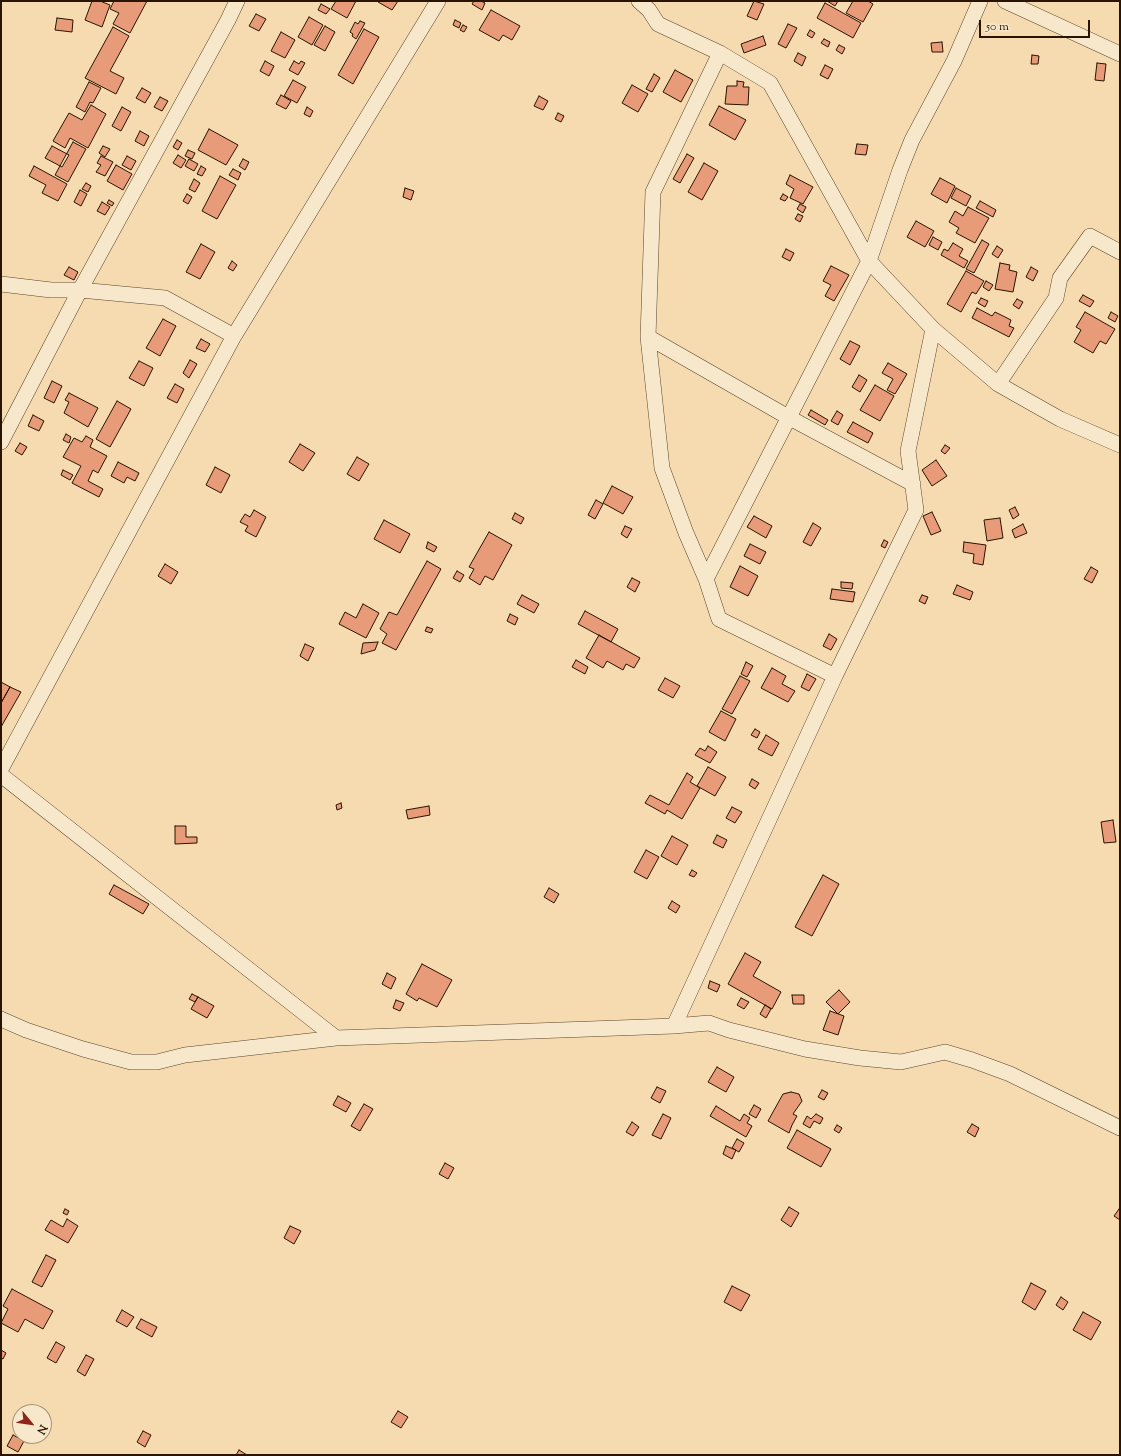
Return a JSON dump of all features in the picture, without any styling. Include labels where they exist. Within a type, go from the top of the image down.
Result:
[{"type":"street","points":[[1,442],[80,290],[237,1]]},
{"type":"street","points":[[1,769],[234,336],[438,1]]},
{"type":"street","points":[[639,1],[649,10],[658,24],[720,53],[770,83],[869,261],[933,329],[998,384],[1060,419],[1120,445]]},
{"type":"street","points":[[706,579],[869,261],[900,170],[912,140],[954,61],[980,1]]},
{"type":"street","points":[[1005,1],[1120,54]]},
{"type":"street","points":[[720,53],[653,192],[648,337],[662,468],[686,533],[706,579],[719,619],[835,676]]},
{"type":"street","points":[[998,384],[1056,298],[1060,278],[1090,236],[1120,252]]},
{"type":"street","points":[[1,284],[51,290],[80,290],[165,298],[234,336]]},
{"type":"street","points":[[674,1026],[835,676],[916,510],[908,451],[933,329]]},
{"type":"street","points":[[648,337],[788,417],[913,484]]},
{"type":"street","points":[[1,775],[336,1038]]},
{"type":"street","points":[[1,1019],[26,1030],[83,1049],[131,1062],[157,1062],[185,1055],[336,1038],[674,1026],[709,1023],[729,1030],[805,1049],[860,1058],[901,1062],[945,1052],[1010,1074],[1120,1128]]},
{"type":"building","points":[[92,1],[100,1],[110,5],[102,27],[85,20]]},
{"type":"building","points":[[114,1],[147,1],[130,33],[113,24],[119,13],[110,9]]},
{"type":"building","points":[[336,1],[356,1],[347,18],[331,9]]},
{"type":"building","points":[[378,1],[398,1],[392,10]]},
{"type":"building","points":[[474,1],[481,1],[485,3],[482,10],[472,4]]},
{"type":"building","points":[[754,1],[764,4],[757,20],[747,16]]},
{"type":"building","points":[[827,1],[838,1],[835,6]]},
{"type":"building","points":[[853,1],[868,1],[873,4],[863,22],[846,13]]},
{"type":"building","points":[[825,3],[861,23],[853,38],[817,18]]},
{"type":"building","points":[[321,4],[330,9],[326,14],[318,10]]},
{"type":"building","points":[[491,10],[520,26],[512,40],[503,35],[499,41],[479,30]]},
{"type":"building","points":[[256,14],[266,19],[259,31],[249,26]]},
{"type":"building","points":[[309,17],[323,25],[312,45],[298,37]]},
{"type":"building","points":[[57,18],[73,20],[72,32],[55,30]]},
{"type":"building","points":[[455,20],[461,23],[459,28],[453,25]]},
{"type":"building","points":[[360,21],[365,23],[356,39],[350,32],[355,22],[358,24]]},
{"type":"building","points":[[788,24],[797,28],[786,48],[778,44]]},
{"type":"building","points":[[463,25],[467,27],[464,32],[460,30]]},
{"type":"building","points":[[325,26],[335,32],[325,51],[314,45]]},
{"type":"building","points":[[113,27],[129,36],[110,71],[124,78],[116,94],[85,78]]},
{"type":"building","points":[[364,29],[379,37],[353,84],[338,75]]},
{"type":"building","points":[[810,30],[815,33],[812,38],[807,35]]},
{"type":"building","points":[[281,32],[295,40],[285,58],[271,51]]},
{"type":"building","points":[[763,36],[766,45],[744,53],[741,44]]},
{"type":"building","points":[[824,39],[830,42],[828,47],[821,43]]},
{"type":"building","points":[[942,42],[943,52],[932,52],[931,43]]},
{"type":"building","points":[[839,45],[845,48],[842,54],[836,50]]},
{"type":"building","points":[[798,53],[806,57],[802,66],[794,61]]},
{"type":"building","points":[[1032,55],[1039,56],[1038,64],[1031,64]]},
{"type":"building","points":[[265,61],[274,66],[269,76],[260,71]]},
{"type":"building","points":[[294,61],[299,64],[301,61],[305,63],[298,75],[289,70]]},
{"type":"building","points":[[1097,63],[1106,64],[1104,81],[1095,80]]},
{"type":"building","points":[[825,65],[833,69],[828,79],[820,75]]},
{"type":"building","points":[[675,70],[693,80],[681,102],[663,92]]},
{"type":"building","points":[[654,74],[660,78],[652,92],[646,89]]},
{"type":"building","points":[[293,80],[306,87],[297,103],[284,96]]},
{"type":"building","points":[[737,81],[744,82],[743,87],[749,87],[748,105],[725,104],[727,86],[737,86]]},
{"type":"building","points":[[89,82],[101,88],[93,103],[90,102],[85,112],[76,107]]},
{"type":"building","points":[[632,85],[648,94],[638,112],[622,103]]},
{"type":"building","points":[[142,88],[151,93],[145,103],[136,98]]},
{"type":"building","points":[[281,95],[291,101],[286,109],[276,104]]},
{"type":"building","points":[[539,96],[548,101],[543,110],[534,106]]},
{"type":"building","points":[[160,97],[168,101],[162,111],[154,107]]},
{"type":"building","points":[[91,105],[106,114],[88,148],[70,138],[65,148],[53,141],[69,113],[82,120]]},
{"type":"building","points":[[719,106],[746,120],[735,140],[709,125]]},
{"type":"building","points":[[122,107],[131,112],[121,131],[112,126]]},
{"type":"building","points":[[307,107],[313,111],[310,117],[304,114]]},
{"type":"building","points":[[558,113],[564,116],[561,122],[555,119]]},
{"type":"building","points":[[209,129],[238,145],[226,165],[198,150]]},
{"type":"building","points":[[140,131],[149,136],[144,146],[135,141]]},
{"type":"building","points":[[177,140],[182,143],[178,150],[173,147]]},
{"type":"building","points":[[73,142],[86,149],[68,182],[55,175]]},
{"type":"building","points":[[857,144],[868,145],[866,155],[855,154]]},
{"type":"building","points":[[52,146],[69,155],[62,167],[45,158]]},
{"type":"building","points":[[103,146],[110,149],[105,157],[99,153]]},
{"type":"building","points":[[188,150],[195,153],[192,159],[185,156]]},
{"type":"building","points":[[687,154],[694,158],[680,183],[673,179]]},
{"type":"building","points":[[178,155],[186,160],[181,168],[173,163]]},
{"type":"building","points":[[101,156],[113,162],[105,176],[96,172],[101,165],[97,163]]},
{"type":"building","points":[[127,156],[136,161],[131,170],[122,165]]},
{"type":"building","points":[[189,159],[198,164],[194,171],[185,166]]},
{"type":"building","points":[[243,159],[249,162],[245,170],[239,166]]},
{"type":"building","points":[[704,163],[718,171],[702,200],[688,192]]},
{"type":"building","points":[[116,165],[132,174],[123,190],[107,181]]},
{"type":"building","points":[[34,166],[67,184],[58,201],[42,193],[46,185],[29,176]]},
{"type":"building","points":[[201,166],[206,169],[202,176],[197,174]]},
{"type":"building","points":[[233,169],[241,173],[238,180],[229,175]]},
{"type":"building","points":[[790,175],[813,187],[803,204],[790,198],[794,189],[786,184]]},
{"type":"building","points":[[220,176],[236,185],[217,219],[202,211]]},
{"type":"building","points":[[940,178],[955,186],[947,203],[931,194]]},
{"type":"building","points":[[194,179],[200,183],[195,192],[189,189]]},
{"type":"building","points":[[86,183],[91,186],[88,192],[82,189]]},
{"type":"building","points":[[405,188],[414,191],[411,200],[403,197]]},
{"type":"building","points":[[956,188],[971,196],[966,206],[951,198]]},
{"type":"building","points":[[80,190],[87,194],[81,206],[74,202]]},
{"type":"building","points":[[187,194],[192,197],[188,204],[183,201]]},
{"type":"building","points":[[783,194],[788,197],[785,201],[780,199]]},
{"type":"building","points":[[109,200],[114,203],[112,206],[107,203]]},
{"type":"building","points":[[980,201],[996,210],[993,217],[976,208]]},
{"type":"building","points":[[102,202],[110,207],[105,215],[97,211]]},
{"type":"building","points":[[800,204],[806,207],[803,213],[797,209]]},
{"type":"building","points":[[968,207],[989,218],[975,243],[956,233],[959,228],[949,222],[955,211],[963,216]]},
{"type":"building","points":[[798,214],[803,216],[800,222],[795,219]]},
{"type":"building","points":[[916,221],[934,231],[925,247],[907,237]]},
{"type":"building","points":[[933,237],[942,242],[938,250],[929,245]]},
{"type":"building","points":[[982,240],[989,244],[974,273],[966,269]]},
{"type":"building","points":[[953,243],[963,249],[959,256],[968,261],[964,268],[941,255],[944,249],[948,251]]},
{"type":"building","points":[[201,244],[215,252],[200,279],[186,272]]},
{"type":"building","points":[[997,246],[1003,250],[998,258],[992,254]]},
{"type":"building","points":[[786,249],[794,253],[790,261],[782,257]]},
{"type":"building","points":[[232,261],[237,265],[233,271],[228,268]]},
{"type":"building","points":[[1000,263],[1010,265],[1009,270],[1017,272],[1013,292],[995,289]]},
{"type":"building","points":[[831,266],[849,275],[834,301],[825,296],[831,285],[823,281]]},
{"type":"building","points":[[69,267],[78,272],[74,280],[64,275]]},
{"type":"building","points":[[1031,267],[1038,271],[1033,281],[1026,277]]},
{"type":"building","points":[[966,271],[984,281],[976,294],[972,292],[961,312],[947,304]]},
{"type":"building","points":[[986,281],[993,285],[989,291],[983,287]]},
{"type":"building","points":[[1083,295],[1094,301],[1090,307],[1079,301]]},
{"type":"building","points":[[981,298],[988,301],[985,307],[978,303]]},
{"type":"building","points":[[1017,299],[1023,302],[1019,309],[1013,305]]},
{"type":"building","points":[[977,308],[992,316],[995,312],[1011,320],[1009,326],[1014,328],[1009,337],[972,318]]},
{"type":"building","points":[[1085,312],[1115,329],[1106,344],[1100,341],[1093,353],[1074,342],[1081,330],[1076,327]]},
{"type":"building","points":[[1111,312],[1118,316],[1115,322],[1108,318]]},
{"type":"building","points":[[163,319],[176,326],[160,356],[146,348]]},
{"type":"building","points":[[201,339],[210,344],[205,352],[196,348]]},
{"type":"building","points":[[850,341],[860,346],[850,365],[840,359]]},
{"type":"building","points":[[190,360],[197,364],[189,378],[183,373]]},
{"type":"building","points":[[139,361],[153,368],[144,386],[129,378]]},
{"type":"building","points":[[888,363],[907,374],[895,394],[887,390],[893,379],[882,373]]},
{"type":"building","points":[[859,375],[867,380],[860,392],[852,387]]},
{"type":"building","points":[[52,381],[62,386],[54,403],[44,398]]},
{"type":"building","points":[[175,384],[184,389],[177,403],[167,398]]},
{"type":"building","points":[[875,385],[894,396],[880,421],[860,410]]},
{"type":"building","points":[[69,393],[98,408],[88,427],[64,413],[69,402],[65,400]]},
{"type":"building","points":[[117,401],[131,409],[110,447],[96,439]]},
{"type":"building","points":[[811,410],[828,420],[825,425],[808,415]]},
{"type":"building","points":[[837,411],[843,415],[838,425],[831,421]]},
{"type":"building","points":[[33,415],[44,421],[39,431],[28,426]]},
{"type":"building","points":[[853,422],[873,433],[868,443],[847,432]]},
{"type":"building","points":[[66,434],[71,437],[69,443],[63,440]]},
{"type":"building","points":[[86,436],[93,440],[90,447],[107,456],[98,473],[93,470],[88,481],[103,489],[99,497],[72,483],[81,466],[63,457],[74,438],[82,442]]},
{"type":"building","points":[[20,443],[27,447],[22,455],[15,451]]},
{"type":"building","points":[[300,444],[315,453],[303,471],[289,462]]},
{"type":"building","points":[[945,445],[950,448],[945,454],[941,451]]},
{"type":"building","points":[[357,457],[369,464],[359,481],[347,474]]},
{"type":"building","points":[[936,460],[947,476],[932,486],[922,470]]},
{"type":"building","points":[[118,462],[139,473],[135,481],[127,477],[124,483],[111,476]]},
{"type":"building","points":[[215,467],[230,475],[221,493],[206,485]]},
{"type":"building","points":[[63,470],[73,475],[70,480],[61,475]]},
{"type":"building","points":[[612,486],[633,497],[623,514],[603,503]]},
{"type":"building","points":[[596,500],[603,504],[595,519],[588,515]]},
{"type":"building","points":[[1015,507],[1019,515],[1013,519],[1009,510]]},
{"type":"building","points":[[254,510],[266,517],[256,537],[245,531],[248,526],[240,522],[245,514],[250,517]]},
{"type":"building","points":[[932,512],[941,531],[931,535],[923,516]]},
{"type":"building","points":[[515,513],[524,518],[521,524],[512,519]]},
{"type":"building","points":[[754,516],[772,526],[766,538],[747,527]]},
{"type":"building","points":[[1000,518],[1003,538],[987,541],[984,520]]},
{"type":"building","points":[[384,520],[410,534],[400,553],[374,539]]},
{"type":"building","points":[[813,523],[821,528],[811,546],[803,542]]},
{"type":"building","points":[[1023,524],[1027,533],[1015,538],[1012,530]]},
{"type":"building","points":[[625,526],[632,529],[627,538],[621,534]]},
{"type":"building","points":[[489,532],[512,545],[493,580],[485,576],[480,585],[469,578],[474,569],[469,567]]},
{"type":"building","points":[[884,540],[888,542],[885,548],[881,546]]},
{"type":"building","points":[[428,542],[437,547],[434,552],[426,548]]},
{"type":"building","points":[[964,542],[986,545],[983,565],[973,563],[974,554],[963,552]]},
{"type":"building","points":[[750,544],[766,552],[760,564],[744,556]]},
{"type":"building","points":[[427,561],[441,569],[396,650],[382,643],[387,634],[380,629],[389,612],[397,615]]},
{"type":"building","points":[[165,564],[178,572],[171,584],[158,576]]},
{"type":"building","points":[[740,566],[758,576],[748,596],[730,587]]},
{"type":"building","points":[[1091,567],[1098,571],[1092,583],[1084,579]]},
{"type":"building","points":[[457,571],[464,575],[460,582],[453,578]]},
{"type":"building","points":[[632,578],[640,582],[635,592],[627,587]]},
{"type":"building","points":[[841,582],[853,583],[852,589],[841,588]]},
{"type":"building","points":[[957,585],[973,592],[970,600],[953,594]]},
{"type":"building","points":[[832,589],[855,592],[853,602],[830,599]]},
{"type":"building","points":[[522,595],[539,604],[534,613],[517,604]]},
{"type":"building","points":[[922,595],[928,597],[925,604],[919,601]]},
{"type":"building","points":[[363,604],[379,613],[366,638],[339,624],[345,612],[356,618]]},
{"type":"building","points":[[585,611],[618,629],[611,642],[578,624]]},
{"type":"building","points":[[510,614],[518,618],[515,625],[507,621]]},
{"type":"building","points":[[427,627],[433,629],[431,633],[425,631]]},
{"type":"building","points":[[829,634],[837,639],[831,650],[823,646]]},
{"type":"building","points":[[599,635],[640,658],[634,668],[626,664],[623,670],[607,661],[603,668],[586,658]]},
{"type":"building","points":[[378,642],[375,650],[361,654],[363,643]]},
{"type":"building","points":[[305,644],[314,648],[308,661],[300,656]]},
{"type":"building","points":[[576,660],[588,667],[585,674],[572,667]]},
{"type":"building","points":[[746,662],[753,666],[747,677],[741,674]]},
{"type":"building","points":[[772,668],[786,676],[782,684],[795,691],[788,702],[761,688]]},
{"type":"building","points":[[807,674],[816,679],[809,691],[801,687]]},
{"type":"building","points":[[740,676],[750,681],[732,714],[722,709]]},
{"type":"building","points":[[665,678],[680,686],[673,698],[658,690]]},
{"type":"building","points":[[1,682],[10,687],[1,703]]},
{"type":"building","points":[[10,687],[21,692],[1,727],[1,703]]},
{"type":"building","points":[[721,711],[736,719],[725,741],[709,732]]},
{"type":"building","points":[[755,729],[760,732],[757,738],[751,735]]},
{"type":"building","points":[[766,735],[779,743],[772,756],[758,749]]},
{"type":"building","points":[[708,746],[717,752],[710,763],[695,755],[700,748],[705,751]]},
{"type":"building","points":[[708,767],[726,777],[715,796],[697,786]]},
{"type":"building","points":[[687,773],[693,777],[690,782],[700,788],[682,819],[667,810],[665,814],[645,803],[650,795],[669,805]]},
{"type":"building","points":[[752,779],[759,783],[755,789],[749,785]]},
{"type":"building","points":[[341,803],[342,808],[337,810],[336,805]]},
{"type":"building","points":[[429,806],[430,815],[408,819],[406,810]]},
{"type":"building","points":[[732,807],[742,812],[735,823],[726,818]]},
{"type":"building","points":[[1113,820],[1116,842],[1104,843],[1101,822]]},
{"type":"building","points":[[175,826],[186,826],[186,837],[197,837],[197,843],[175,844]]},
{"type":"building","points":[[717,835],[727,840],[723,848],[713,843]]},
{"type":"building","points":[[672,836],[688,845],[677,865],[661,856]]},
{"type":"building","points":[[646,850],[659,857],[647,879],[634,872]]},
{"type":"building","points":[[692,870],[697,873],[694,877],[689,875]]},
{"type":"building","points":[[823,875],[839,884],[812,936],[795,927]]},
{"type":"building","points":[[114,885],[149,904],[143,914],[109,894]]},
{"type":"building","points":[[549,888],[559,894],[554,903],[544,897]]},
{"type":"building","points":[[672,901],[680,906],[676,913],[668,908]]},
{"type":"building","points":[[745,953],[761,962],[753,976],[781,992],[772,1009],[728,984]]},
{"type":"building","points":[[422,964],[452,980],[437,1007],[419,998],[417,1001],[406,994]]},
{"type":"building","points":[[387,973],[396,978],[391,989],[382,984]]},
{"type":"building","points":[[710,981],[720,985],[717,992],[708,988]]},
{"type":"building","points":[[839,990],[850,1002],[838,1014],[826,1002]]},
{"type":"building","points":[[192,994],[198,997],[195,1002],[189,999]]},
{"type":"building","points":[[792,995],[804,995],[804,1004],[793,1004]]},
{"type":"building","points":[[198,997],[214,1006],[207,1018],[191,1009]]},
{"type":"building","points":[[741,998],[749,1002],[744,1009],[737,1005]]},
{"type":"building","points":[[396,1000],[404,1003],[400,1011],[393,1008]]},
{"type":"building","points":[[765,1005],[771,1009],[766,1018],[760,1014]]},
{"type":"building","points":[[830,1011],[844,1016],[838,1035],[823,1030]]},
{"type":"building","points":[[717,1067],[734,1077],[726,1092],[708,1082]]},
{"type":"building","points":[[657,1087],[666,1091],[660,1103],[651,1098]]},
{"type":"building","points":[[822,1090],[828,1093],[824,1100],[818,1097]]},
{"type":"building","points":[[791,1092],[799,1094],[802,1101],[793,1114],[797,1116],[789,1133],[768,1121],[783,1094]]},
{"type":"building","points":[[338,1096],[351,1103],[346,1112],[333,1105]]},
{"type":"building","points":[[364,1104],[373,1109],[360,1131],[351,1126]]},
{"type":"building","points":[[754,1105],[761,1109],[756,1118],[749,1114]]},
{"type":"building","points":[[716,1106],[740,1121],[744,1114],[750,1118],[747,1123],[752,1126],[746,1137],[710,1116]]},
{"type":"building","points":[[663,1114],[671,1118],[661,1139],[652,1135]]},
{"type":"building","points":[[816,1114],[823,1118],[820,1124],[814,1121],[810,1128],[803,1124],[807,1116],[811,1119]]},
{"type":"building","points":[[632,1122],[639,1127],[633,1136],[626,1132]]},
{"type":"building","points":[[972,1124],[979,1128],[975,1137],[967,1132]]},
{"type":"building","points":[[837,1125],[842,1128],[839,1133],[834,1130]]},
{"type":"building","points":[[797,1130],[831,1149],[821,1167],[787,1148]]},
{"type":"building","points":[[737,1139],[744,1143],[739,1152],[732,1148]]},
{"type":"building","points":[[726,1146],[736,1150],[732,1159],[723,1154]]},
{"type":"building","points":[[445,1163],[454,1168],[448,1179],[439,1174]]},
{"type":"building","points":[[789,1207],[799,1213],[791,1227],[781,1220]]},
{"type":"building","points":[[65,1209],[69,1211],[67,1215],[63,1213]]},
{"type":"building","points":[[1120,1209],[1120,1220],[1114,1216]]},
{"type":"building","points":[[67,1219],[78,1226],[68,1243],[45,1230],[51,1220],[63,1227]]},
{"type":"building","points":[[290,1226],[301,1231],[294,1244],[284,1238]]},
{"type":"building","points":[[46,1255],[56,1260],[42,1287],[32,1282]]},
{"type":"building","points":[[1031,1283],[1046,1291],[1035,1310],[1022,1302]]},
{"type":"building","points":[[732,1286],[750,1295],[741,1311],[724,1302]]},
{"type":"building","points":[[12,1289],[53,1311],[43,1329],[25,1319],[18,1332],[1,1323],[8,1309],[3,1306]]},
{"type":"building","points":[[1061,1297],[1068,1302],[1063,1310],[1056,1305]]},
{"type":"building","points":[[122,1310],[134,1317],[127,1327],[116,1321]]},
{"type":"building","points":[[1083,1312],[1101,1322],[1091,1340],[1073,1330]]},
{"type":"building","points":[[141,1319],[157,1327],[152,1337],[136,1328]]},
{"type":"building","points":[[56,1342],[65,1347],[56,1363],[47,1358]]},
{"type":"building","points":[[1,1350],[6,1353],[3,1359],[1,1358]]},
{"type":"building","points":[[86,1355],[94,1359],[85,1376],[77,1371]]},
{"type":"building","points":[[398,1411],[408,1417],[401,1428],[391,1422]]},
{"type":"building","points":[[143,1431],[151,1435],[145,1447],[137,1442]]},
{"type":"building","points":[[12,1437],[12,1444],[22,1444],[18,1452],[7,1446]]},
{"type":"building","points":[[239,1450],[247,1455],[236,1455]]}]
